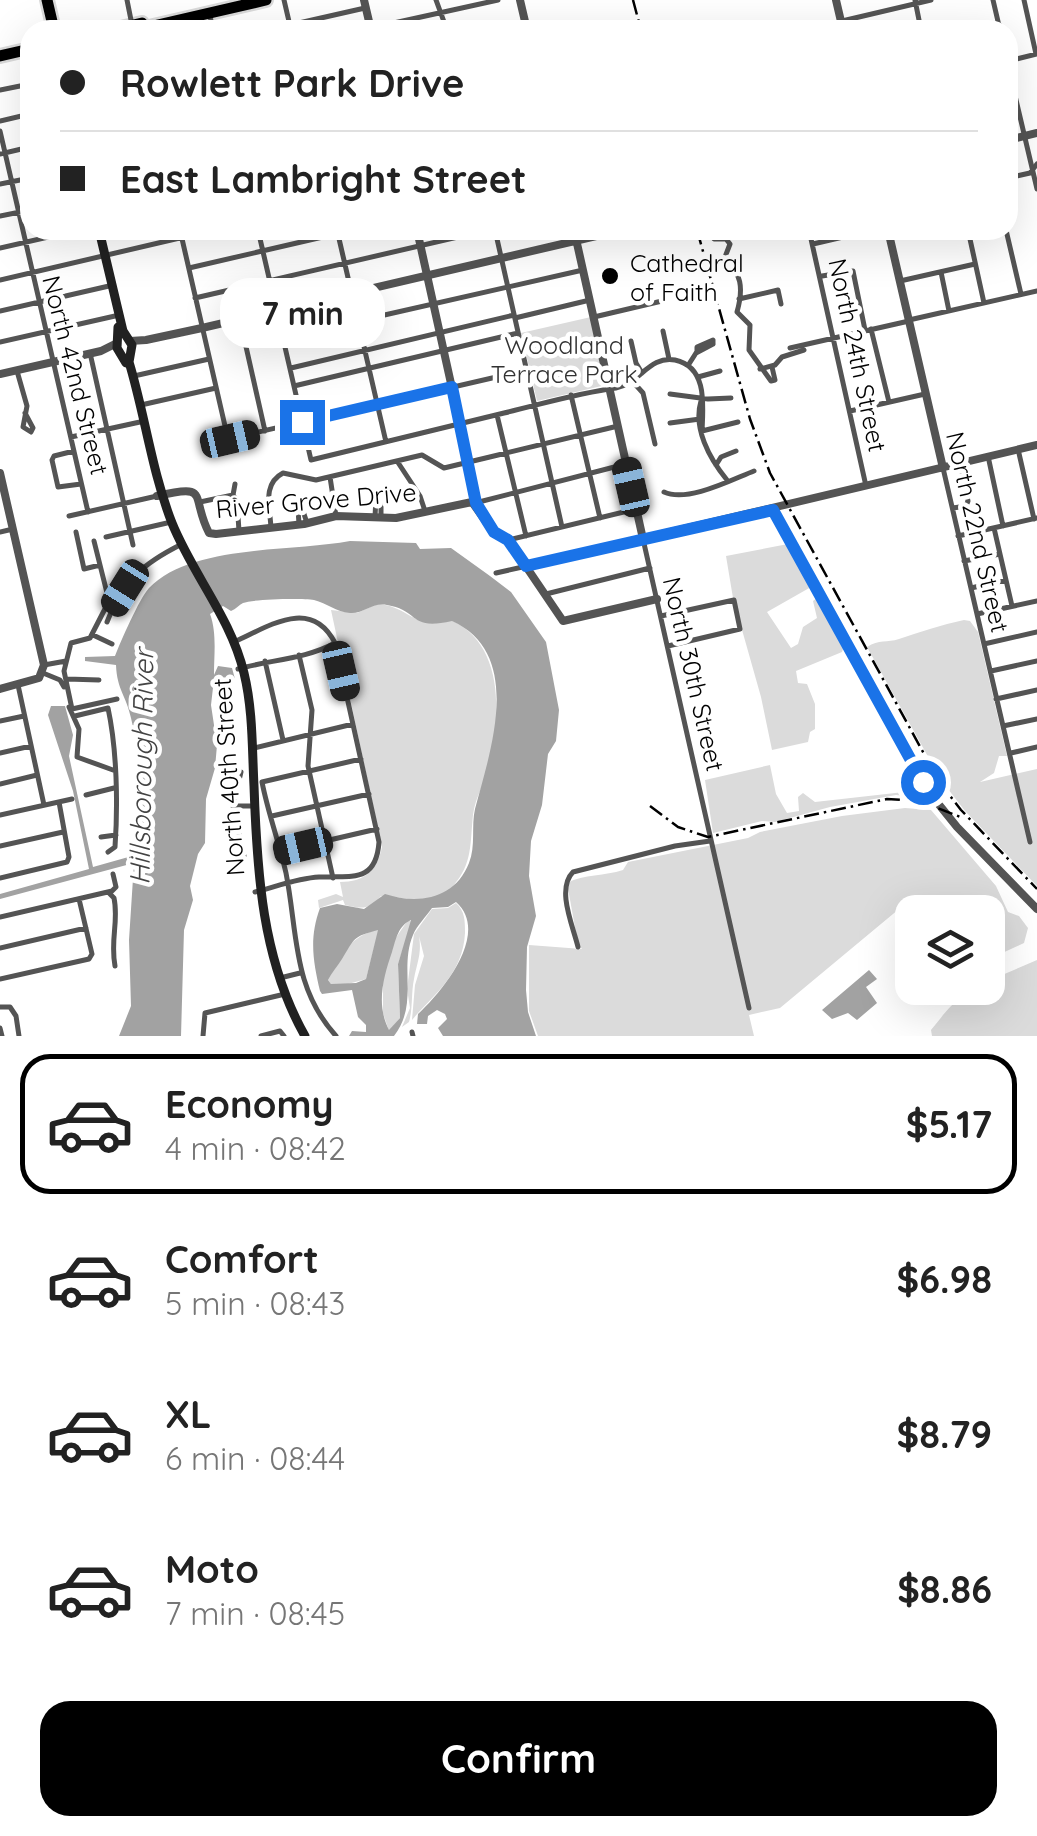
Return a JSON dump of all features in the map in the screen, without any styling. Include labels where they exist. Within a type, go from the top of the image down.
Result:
[{"type":"main road","points":[[168,20],[242,0]]},
{"type":"main road","points":[[209,9],[266,0]]},
{"type":"main road","name":"North 40th Street","points":[[100,240],[123,330],[124,358],[167,523],[234,642],[250,706],[251,777]]},
{"type":"main road","name":"North 40th Street","points":[[104,255],[115,316],[160,495],[180,545]]},
{"type":"main road","points":[[133,394],[140,404]]},
{"type":"main road","name":"North 40th Street","points":[[217,612],[240,668],[244,691],[257,892],[267,946],[301,1036]]},
{"type":"main road","name":"North 40th Street","points":[[267,946],[283,995]]},
{"type":"street","points":[[436,0],[444,20]]},
{"type":"street","points":[[410,20],[498,0]]},
{"type":"street","points":[[860,20],[932,0]]},
{"type":"street","points":[[1024,0],[1036,54]]},
{"type":"street","points":[[314,20],[365,2]]},
{"type":"street","points":[[209,9],[211,20]]},
{"type":"street","points":[[1018,117],[1035,166],[1037,188]]},
{"type":"street","name":"North 42nd Street","points":[[0,131],[20,222]]},
{"type":"street","points":[[1018,138],[1037,133]]},
{"type":"street","points":[[0,184],[20,180]]},
{"type":"street","points":[[0,216],[18,212]]},
{"type":"street","name":"North 42nd Street","points":[[23,240],[88,512]]},
{"type":"street","points":[[0,248],[37,240]]},
{"type":"street","points":[[0,280],[159,240]]},
{"type":"street","points":[[182,240],[228,439],[527,370]]},
{"type":"street","points":[[260,240],[311,460],[634,383],[642,373],[669,359],[688,365],[698,378],[702,431],[726,480]]},
{"type":"street","points":[[189,268],[306,240]]},
{"type":"street","points":[[339,240],[386,442]]},
{"type":"street","points":[[420,240],[476,502],[494,532],[508,540],[564,621],[657,598]]},
{"type":"street","points":[[195,298],[448,240]]},
{"type":"street","points":[[496,240],[562,527]]},
{"type":"street","points":[[0,374],[576,240]]},
{"type":"street","name":"North 30th Street","points":[[576,240],[749,1008]]},
{"type":"street","points":[[727,240],[730,244],[724,257],[737,268],[737,312],[750,325],[749,350],[760,370],[772,381],[772,366]]},
{"type":"street","name":"North 24th Street","points":[[812,240],[866,488]]},
{"type":"street","points":[[813,244],[830,240]]},
{"type":"street","name":"North 22nd Street","points":[[890,240],[1030,842]]},
{"type":"street","points":[[970,240],[984,302]]},
{"type":"street","points":[[1008,240],[1020,294]]},
{"type":"street","points":[[900,281],[976,264]]},
{"type":"street","points":[[358,322],[583,270]]},
{"type":"street","points":[[822,276],[853,271],[889,402]]},
{"type":"street","points":[[940,272],[950,311]]},
{"type":"street","points":[[0,311],[109,286]]},
{"type":"street","points":[[739,299],[778,290],[781,304]]},
{"type":"street","points":[[790,348],[1037,291]]},
{"type":"street","points":[[290,368],[590,300]]},
{"type":"street","points":[[594,317],[662,301]]},
{"type":"street","points":[[0,342],[115,316]]},
{"type":"street","points":[[240,320],[265,431]]},
{"type":"street","points":[[662,331],[669,359]]},
{"type":"street","points":[[294,386],[518,333]]},
{"type":"street","points":[[631,340],[642,373]]},
{"type":"street","points":[[688,365],[697,352],[713,344]]},
{"type":"street","points":[[760,370],[772,366],[782,356],[804,350]]},
{"type":"street","points":[[90,354],[134,545]]},
{"type":"street","points":[[133,376],[209,358]]},
{"type":"street","points":[[17,370],[27,406],[25,413]]},
{"type":"street","points":[[698,378],[720,371]]},
{"type":"street","points":[[634,383],[642,393],[655,444]]},
{"type":"street","points":[[140,404],[216,388]]},
{"type":"street","points":[[670,394],[731,398]]},
{"type":"street","points":[[850,411],[926,394]]},
{"type":"street","points":[[571,396],[600,518]]},
{"type":"street","points":[[497,415],[526,536]]},
{"type":"street","points":[[670,423],[700,420]]},
{"type":"street","points":[[71,437],[140,422]]},
{"type":"street","points":[[702,431],[738,422]]},
{"type":"street","points":[[272,528],[268,492],[276,476],[283,472],[316,480],[422,456],[444,468],[618,426]]},
{"type":"street","points":[[496,573],[1037,445]]},
{"type":"street","points":[[958,536],[1035,518],[1018,449]]},
{"type":"street","points":[[74,451],[54,456],[54,474],[58,487],[82,484]]},
{"type":"street","points":[[716,465],[721,457],[736,451]]},
{"type":"street","points":[[988,456],[1002,526]]},
{"type":"street","points":[[397,461],[420,496],[425,512]]},
{"type":"street","points":[[476,502],[626,464]]},
{"type":"street","points":[[952,508],[966,506],[968,502],[960,464]]},
{"type":"street","points":[[664,492],[672,496],[701,492],[754,471]]},
{"type":"street","points":[[0,473],[46,671],[53,682],[99,680]]},
{"type":"street","points":[[330,477],[336,516]]},
{"type":"street","points":[[235,484],[239,531]]},
{"type":"street","name":"River Grove Drive","points":[[160,495],[186,489],[196,495],[209,533],[303,524],[336,516],[378,519],[476,502]]},
{"type":"street","points":[[70,516],[160,495]]},
{"type":"street","points":[[200,502],[233,495]]},
{"type":"street","points":[[778,508],[780,522],[932,796],[1037,909]]},
{"type":"street","points":[[508,540],[636,509]]},
{"type":"street","points":[[106,537],[167,523]]},
{"type":"street","points":[[994,528],[1012,606]]},
{"type":"street","points":[[0,532],[13,530]]},
{"type":"street","points":[[76,532],[84,569],[100,565]]},
{"type":"street","points":[[94,542],[110,601],[90,638],[71,642],[63,680],[70,712],[74,713],[79,729],[77,757],[113,770]]},
{"type":"street","points":[[107,622],[141,567],[180,545]]},
{"type":"street","points":[[964,562],[1000,554]]},
{"type":"street","points":[[544,594],[650,568]]},
{"type":"street","points":[[971,588],[1006,580]]},
{"type":"street","points":[[661,616],[734,600],[740,629],[668,646]]},
{"type":"street","points":[[977,614],[1037,601]]},
{"type":"street","points":[[234,642],[265,626],[303,618],[323,625],[335,643],[376,829],[378,854],[370,869],[357,876],[318,877],[257,892]]},
{"type":"street","points":[[984,644],[1037,632]]},
{"type":"street","points":[[92,635],[112,644]]},
{"type":"street","points":[[240,668],[335,643]]},
{"type":"street","points":[[300,655],[311,695],[310,771],[333,878]]},
{"type":"street","points":[[265,661],[283,740]]},
{"type":"street","points":[[990,671],[1037,661]]},
{"type":"street","points":[[0,689],[39,678],[46,671],[65,665]]},
{"type":"street","points":[[18,685],[44,805]]},
{"type":"street","points":[[996,699],[1037,690]]},
{"type":"street","points":[[74,713],[117,699]]},
{"type":"street","points":[[74,713],[108,708],[118,800],[115,847],[108,852]]},
{"type":"street","points":[[0,722],[24,716]]},
{"type":"street","points":[[1003,726],[1037,718]]},
{"type":"street","points":[[253,748],[354,724]]},
{"type":"street","points":[[0,753],[31,746]]},
{"type":"street","points":[[1010,754],[1037,748]]},
{"type":"street","points":[[251,777],[310,771],[361,759]]},
{"type":"street","points":[[0,784],[37,776]]},
{"type":"street","points":[[244,856],[233,806],[251,777]]},
{"type":"street","points":[[251,777],[272,816],[281,851],[300,973],[310,1000],[336,1036]]},
{"type":"street","points":[[86,796],[114,788]]},
{"type":"street","points":[[272,816],[369,794]]},
{"type":"street","points":[[0,815],[72,799]]},
{"type":"street","points":[[0,878],[66,862],[69,857],[59,802]]},
{"type":"street","points":[[233,806],[252,806]]},
{"type":"street","points":[[281,851],[376,829]]},
{"type":"street","points":[[0,846],[63,832]]},
{"type":"street","points":[[102,837],[116,835]]},
{"type":"street","points":[[578,947],[565,889],[573,872],[710,841]]},
{"type":"street","points":[[0,917],[107,893],[116,887],[112,874]]},
{"type":"street","points":[[107,893],[116,902],[111,940],[115,966]]},
{"type":"street","points":[[0,978],[90,959],[80,899]]},
{"type":"street","points":[[0,948],[86,928]]},
{"type":"street","points":[[280,978],[300,973]]},
{"type":"street","points":[[202,1036],[205,1013],[283,995]]},
{"type":"street","points":[[0,1006],[10,1007],[14,1012],[18,1036]]},
{"type":"street","points":[[0,1028],[2,1036]]},
{"type":"street","points":[[261,1036],[283,1034]]},
{"type":"green space","name":"Woodland Terrace Park","points":[[591,317],[606,385],[537,401],[521,333]]},
{"type":"green space","points":[[788,544],[811,587],[767,612],[791,648],[798,644],[803,627],[817,618],[813,601],[817,598],[844,646],[842,652],[796,671],[798,683],[807,684],[815,704],[815,729],[808,742],[772,750],[726,556]]},
{"type":"green space","points":[[377,604],[429,623],[451,620],[469,631],[481,646],[490,664],[496,703],[490,764],[474,808],[467,861],[459,878],[445,893],[419,900],[381,896],[361,908],[345,905],[343,900],[319,908],[318,900],[336,894],[343,897],[340,882],[368,874],[382,847],[331,610],[357,613]]},
{"type":"green space","points":[[970,621],[978,632],[1007,756],[999,756],[994,773],[980,782],[1037,769],[1037,886],[965,811],[941,780],[867,647]]},
{"type":"green space","points":[[770,765],[776,794],[787,813],[799,811],[798,797],[803,793],[815,802],[913,791],[924,798],[896,795],[713,833],[705,780]]},
{"type":"green space","points":[[905,808],[931,810],[1000,895],[895,895],[895,912],[780,1008],[749,1015],[754,1036],[538,1036],[529,1011],[529,945],[582,949],[567,883],[623,870],[628,862],[842,816]]},
{"type":"green space","points":[[456,903],[465,924],[459,960],[446,982],[412,1020],[415,985],[424,956],[419,936],[410,1017],[402,1027],[410,1008],[407,989],[414,934],[432,909]]},
{"type":"green space","points":[[1005,906],[1028,928],[1024,943],[1005,952]]},
{"type":"green space","points":[[408,920],[412,922],[398,964],[400,1018],[389,1031],[383,1013],[383,971],[395,939]]},
{"type":"green space","points":[[379,929],[366,979],[331,984],[328,980],[348,947]]},
{"type":"green space","points":[[1037,960],[1037,1036],[932,1036],[931,1030],[952,1005],[1005,1005],[1005,974]]},
{"type":"water","name":"Hillsborough River","points":[[350,541],[416,543],[420,549],[451,548],[511,592],[546,642],[559,710],[556,741],[548,754],[542,805],[531,841],[529,876],[536,916],[527,947],[526,990],[536,1036],[443,1036],[438,1028],[447,1019],[437,1010],[428,1016],[427,1024],[417,1024],[418,1014],[450,977],[466,945],[465,915],[456,902],[432,908],[413,935],[406,1011],[394,1036],[349,1036],[352,1031],[366,1032],[352,990],[322,994],[320,991],[313,949],[320,908],[337,904],[364,909],[385,894],[422,899],[445,892],[463,875],[471,856],[475,809],[494,733],[495,680],[488,656],[475,636],[452,621],[421,622],[387,605],[350,613],[314,600],[267,600],[243,603],[231,611],[223,606],[210,614],[214,675],[218,666],[232,668],[235,679],[230,688],[220,689],[214,679],[211,705],[217,745],[215,768],[206,799],[205,843],[190,886],[193,900],[184,930],[181,1036],[119,1036],[131,1006],[129,940],[137,790],[135,735],[116,665],[85,661],[85,657],[115,656],[149,588],[167,574],[216,557]],"holes":[[[411,920],[398,964],[400,1018],[389,1030],[383,1011],[384,982],[398,933]],[[378,930],[366,979],[331,984],[328,980],[352,942]]]},
{"type":"water","points":[[51,706],[65,706],[73,735],[69,756],[93,867],[132,856],[134,863],[0,899],[0,894],[89,869],[73,791],[48,715]]},
{"type":"water","points":[[869,970],[877,979],[866,987],[877,1003],[857,1020],[848,1013],[832,1019],[822,1010]]},
{"type":"railway","points":[[633,0],[638,20]]},
{"type":"railway","points":[[700,240],[750,419],[770,473],[940,783],[1037,889]]},
{"type":"railway","points":[[650,806],[678,827],[708,837],[887,799],[920,801],[963,818]]},
{"type":"place","name":"Cathedral of Faith","points":[[610,276]]},
{"type":"route","points":[[302,422],[452,387],[476,503],[494,532],[508,540],[526,566],[773,510],[923,782]]}]
